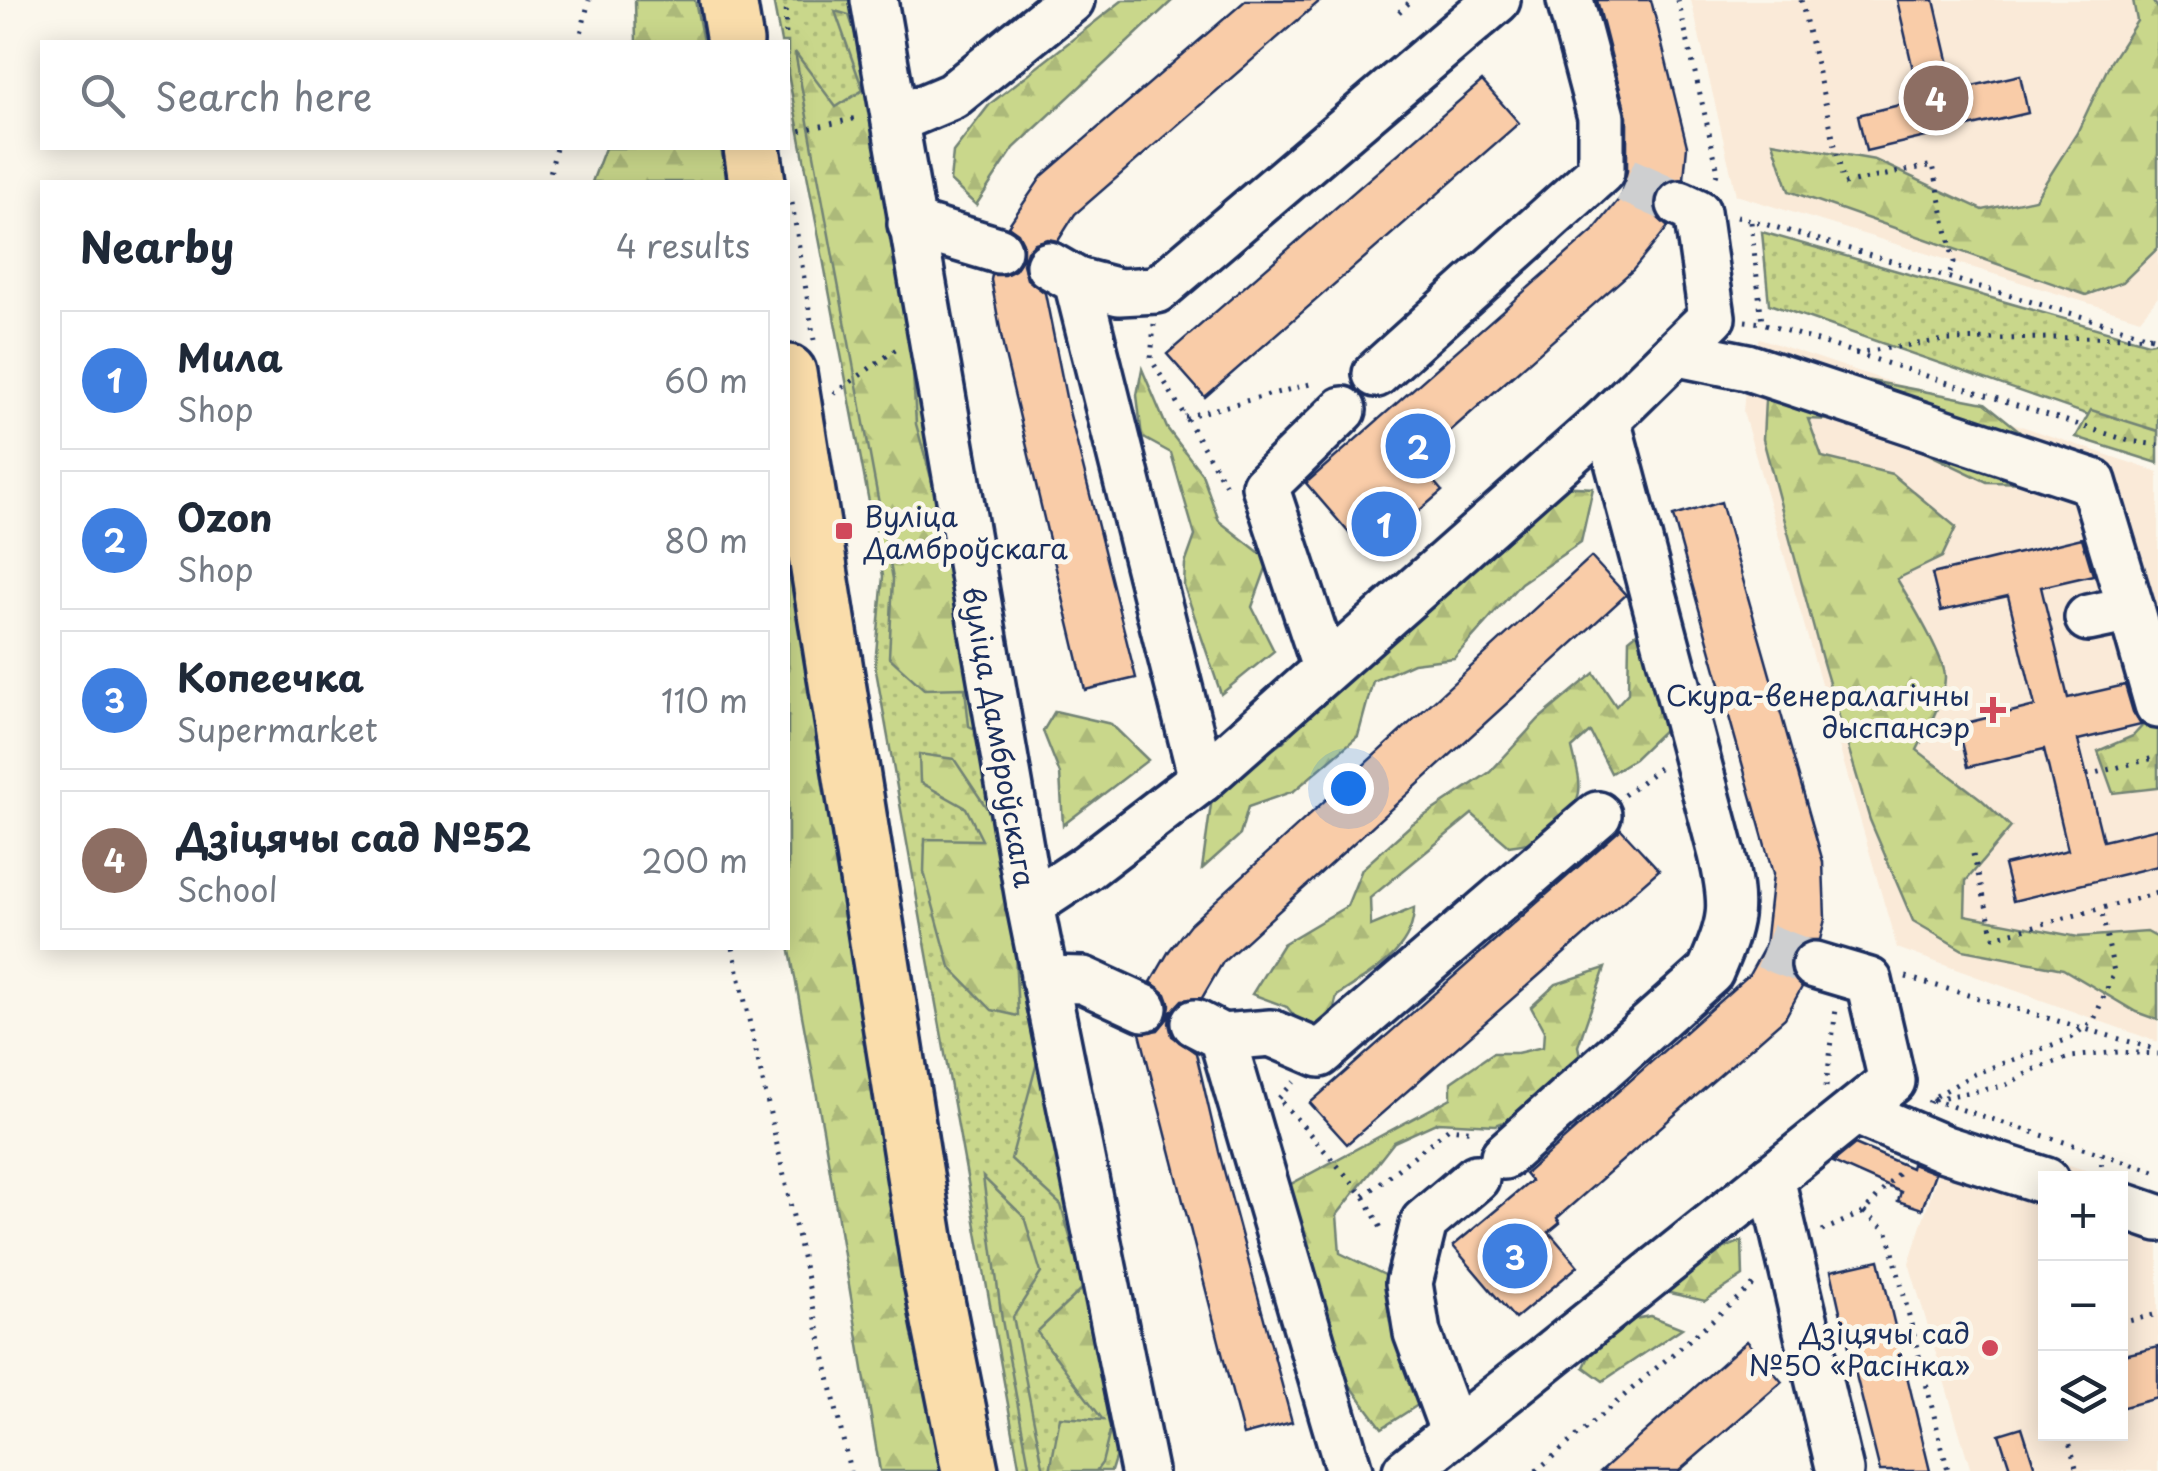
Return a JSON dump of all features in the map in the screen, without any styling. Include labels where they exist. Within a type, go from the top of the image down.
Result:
[{"type":"main road","points":[[728,0],[735,40]]},
{"type":"main road","points":[[752,150],[758,180]]},
{"type":"main road","points":[[806,387],[930,1276],[970,1471]]},
{"type":"street","name":"вуліца Дамброўскага","points":[[874,0],[882,118],[911,224],[1044,979],[1144,1471]]},
{"type":"street","points":[[1202,779],[1063,273],[1119,292],[1157,290],[1496,0]]},
{"type":"street","points":[[1376,374],[1613,176],[1570,0]]},
{"type":"street","points":[[882,118],[952,96],[1064,3]]},
{"type":"street","points":[[1030,904],[1086,868],[1202,779],[1678,353],[1712,317],[1692,207]]},
{"type":"street","points":[[911,224],[998,250]]},
{"type":"street","points":[[1678,353],[1747,367],[2093,482],[2109,613],[2158,706]]},
{"type":"street","points":[[1324,667],[1264,486],[1343,410]]},
{"type":"street","points":[[1454,1432],[1417,1333],[1410,1283],[1424,1222],[1746,939],[1606,420]]},
{"type":"street","points":[[1349,1471],[1247,1120],[1208,1030],[1270,1032],[1320,1054],[1598,815]]},
{"type":"street","points":[[1406,1471],[1771,1178],[1840,1105],[1892,1080],[1841,973]]},
{"type":"street","points":[[1044,979],[1083,980],[1144,1008]]},
{"type":"street","points":[[1840,1105],[1924,1118],[2038,1177]]},
{"type":"street","points":[[1771,1178],[1840,1471]]},
{"type":"street","points":[[2128,1208],[2158,1218]]},
{"type":"path","points":[[579,40],[589,0]]},
{"type":"path","points":[[785,0],[786,40]]},
{"type":"path","points":[[1399,12],[1412,0]]},
{"type":"path","points":[[1678,0],[1718,171],[1692,207],[1751,220],[2155,336]]},
{"type":"path","points":[[1801,0],[1844,184],[1934,165],[1954,262],[1948,278]]},
{"type":"path","points":[[790,133],[882,118]]},
{"type":"path","points":[[548,180],[556,150]]},
{"type":"path","points":[[1751,220],[1762,323]]},
{"type":"path","points":[[1157,290],[1151,359],[1230,493]]},
{"type":"path","points":[[1712,317],[1762,323],[2129,441],[2158,445]]},
{"type":"path","points":[[1852,353],[1946,340],[2155,336]]},
{"type":"path","points":[[806,387],[908,342]]},
{"type":"path","points":[[1185,416],[1296,390],[1340,373],[1376,374]]},
{"type":"path","points":[[1598,815],[1691,743]]},
{"type":"path","points":[[2087,775],[2158,757]]},
{"type":"path","points":[[1973,854],[1994,937],[2158,893]]},
{"type":"path","points":[[1536,1471],[1805,1238],[1864,1212],[1905,1166],[1924,1118],[1974,1074],[2052,1046],[2094,1020],[2114,972],[2100,908]]},
{"type":"path","points":[[732,950],[850,1471]]},
{"type":"path","points":[[1840,1105],[1841,973],[1877,968],[2158,1052]]},
{"type":"path","points":[[1924,1118],[2070,1057],[2158,1052]]},
{"type":"path","points":[[1247,1120],[1279,1098],[1364,1196],[1410,1283]]},
{"type":"path","points":[[1364,1196],[1450,1128],[1476,1130],[1490,1167]]},
{"type":"path","points":[[2102,1154],[2102,1171]]},
{"type":"path","points":[[1864,1212],[1888,1232],[1948,1471]]},
{"type":"path","points":[[2128,1321],[2158,1314]]},
{"type":"path","points":[[2069,1441],[2077,1471]]},
{"type":"shaded area","points":[[1691,0],[2158,0],[2158,297],[2140,319],[1736,195]]},
{"type":"shaded area","name":"Скура-венералагічны дыспансэр","points":[[1759,338],[2158,472],[2158,1042],[1897,948],[1743,412],[1747,367]]},
{"type":"shaded area","name":"Дзіцячы сад №50 «Расінка»","points":[[1952,1129],[2088,1171],[2038,1171],[2038,1441],[2128,1441],[2128,1183],[2158,1193],[2158,1471],[1971,1471],[1909,1263]]},
{"type":"green space","points":[[635,0],[695,0],[703,40],[636,40]]},
{"type":"green space","points":[[773,0],[860,0],[1124,1430],[1111,1471],[1020,1471],[875,665],[883,576],[790,85],[790,40],[781,40]]},
{"type":"green space","points":[[1123,0],[1173,0],[1014,148],[976,205],[950,181],[953,152],[990,104]]},
{"type":"green space","points":[[2133,0],[2152,0],[2158,10],[2158,248],[2123,282],[2086,295],[1789,191],[1773,142],[1875,160],[1983,210],[2035,199],[2077,133],[2110,63],[2137,21]]},
{"type":"green space","points":[[835,11],[849,15],[863,58],[911,339],[916,424],[942,517],[983,733],[969,726],[965,688],[924,689],[889,657],[893,579],[795,52],[836,107],[863,90]]},
{"type":"green space","points":[[604,150],[721,150],[727,180],[593,180]]},
{"type":"green space","points":[[1762,232],[2148,343],[2158,341],[2158,439],[1769,304]]},
{"type":"green space","points":[[1767,361],[1985,403],[2042,449],[2038,483],[1987,482],[1860,421],[1808,419],[1822,457],[1892,474],[1956,527],[1942,557],[1897,579],[1933,642],[1945,677],[1939,705],[1917,750],[2011,827],[1966,881],[1965,915],[2078,937],[2147,932],[2158,938],[2158,1020],[2136,1012],[2063,969],[1963,950],[1913,921],[1870,820],[1763,439]]},
{"type":"green space","points":[[1142,369],[1167,428],[1202,474],[1219,521],[1269,560],[1252,607],[1274,651],[1221,694],[1184,586],[1185,564],[1195,536],[1171,453],[1142,437],[1137,395]]},
{"type":"green space","points":[[2091,410],[2158,431],[2158,463],[2076,437]]},
{"type":"green space","points":[[1558,486],[1593,488],[1581,542],[1521,583],[1454,658],[1413,663],[1373,681],[1358,736],[1294,791],[1248,807],[1240,835],[1202,869],[1213,790],[1283,742],[1344,674]]},
{"type":"green space","points":[[790,552],[950,1471],[880,1471],[790,950]]},
{"type":"green space","points":[[1645,626],[1666,694],[1664,730],[1634,759],[1611,773],[1590,732],[1572,748],[1579,780],[1574,805],[1542,838],[1509,846],[1472,814],[1370,898],[1371,926],[1414,908],[1412,923],[1407,937],[1388,960],[1337,996],[1331,1019],[1307,1031],[1287,1007],[1252,994],[1283,944],[1347,906],[1362,869],[1412,824],[1490,772],[1539,719],[1594,673],[1616,706],[1628,693],[1629,639]]},
{"type":"green space","points":[[2158,709],[2158,788],[2113,793],[2098,751],[2133,736]]},
{"type":"green space","points":[[1055,711],[1111,724],[1148,760],[1063,825],[1060,774],[1043,731]]},
{"type":"green space","points":[[919,754],[954,759],[1000,828],[1012,888],[1018,1016],[992,1010],[950,967],[924,872],[925,839],[982,840],[966,808],[920,782]]},
{"type":"green space","points":[[1605,968],[1578,1046],[1584,1075],[1540,1108],[1496,1125],[1438,1122],[1394,1142],[1337,1215],[1340,1253],[1395,1280],[1421,1403],[1382,1428],[1326,1353],[1280,1190],[1451,1098],[1451,1082],[1493,1053],[1543,1047],[1544,1031],[1531,1007],[1556,984]]},
{"type":"green space","points":[[1039,1055],[1113,1419],[1102,1463],[1096,1471],[1050,1471],[1060,1417],[1103,1420],[1037,1332],[1084,1287],[1061,1205],[1011,1159]]},
{"type":"green space","points":[[983,1177],[1024,1217],[1041,1273],[1013,1317],[1044,1471],[1030,1471],[1002,1320]]},
{"type":"green space","points":[[1742,1241],[1743,1276],[1705,1301],[1665,1292],[1695,1260]]},
{"type":"green space","points":[[1651,1316],[1682,1328],[1603,1381],[1584,1367],[1609,1330],[1626,1321]]},
{"type":"building","points":[[1246,0],[1321,0],[1075,214],[1058,241],[1035,243],[1023,264],[1027,279],[1045,293],[1068,407],[1136,678],[1085,690],[1004,351],[992,275],[1015,270],[1023,258],[1023,243],[1008,226],[1042,176]]},
{"type":"building","points":[[1597,0],[1651,0],[1687,146],[1684,179],[1666,182],[1656,194],[1654,207],[1658,218],[1668,227],[1633,270],[1416,461],[1442,491],[1368,555],[1306,483],[1593,231],[1620,198],[1627,171],[1627,117]]},
{"type":"building","points":[[1897,0],[1934,0],[1955,90],[2020,75],[2028,113],[1866,151],[1858,115],[1920,100]]},
{"type":"building","points":[[1482,81],[1519,123],[1205,397],[1167,354]]},
{"type":"building","points":[[1721,502],[1823,862],[1825,919],[1820,940],[1798,945],[1790,957],[1790,972],[1802,987],[1785,1018],[1557,1218],[1560,1223],[1549,1232],[1578,1266],[1515,1319],[1453,1246],[1531,1181],[1525,1174],[1749,975],[1765,946],[1773,874],[1673,516]]},
{"type":"building","points":[[2082,538],[2093,575],[2041,587],[2068,698],[2125,685],[2141,725],[2078,740],[2103,841],[2158,828],[2158,866],[2013,901],[2004,865],[2068,850],[2044,749],[1968,767],[1958,725],[2035,706],[2008,596],[1941,611],[1932,574]]},
{"type":"building","points":[[1591,557],[1626,595],[1223,962],[1202,998],[1182,1000],[1171,1012],[1172,1036],[1196,1053],[1292,1422],[1243,1435],[1140,1033],[1158,1030],[1168,1018],[1170,1005],[1166,994],[1151,982],[1190,924]]},
{"type":"building","points":[[1621,829],[1659,870],[1347,1144],[1310,1103]]},
{"type":"building","points":[[1855,1144],[1911,1168],[1912,1164],[1935,1173],[1922,1209],[1898,1201],[1901,1192],[1833,1162]]},
{"type":"building","points":[[1879,1260],[1930,1471],[1880,1471],[1840,1311],[1831,1271]]},
{"type":"building","points":[[1747,1341],[1782,1382],[1679,1471],[1601,1471]]},
{"type":"building","points":[[2158,1347],[2158,1398],[2128,1406],[2128,1354]]},
{"type":"building","points":[[2022,1427],[2036,1471],[2011,1471],[1999,1434]]},
{"type":"tunnel","points":[[1626,180],[1680,204]]},
{"type":"tunnel","points":[[1765,946],[1815,965]]},
{"type":"place","name":"Дзіцячы сад №52","points":[[1936,98]]},
{"type":"place","name":"Ozon","points":[[1418,446]]},
{"type":"place","name":"Мила","points":[[1384,524]]},
{"type":"place","name":"Вуліца Дамброўскага","points":[[844,531]]},
{"type":"place","name":"Скура-венералагічны дыспансэр","points":[[1993,710]]},
{"type":"place","name":"Копеечка","points":[[1515,1256]]},
{"type":"place","name":"Дзіцячы сад №50 «Расінка»","points":[[1990,1348]]}]
